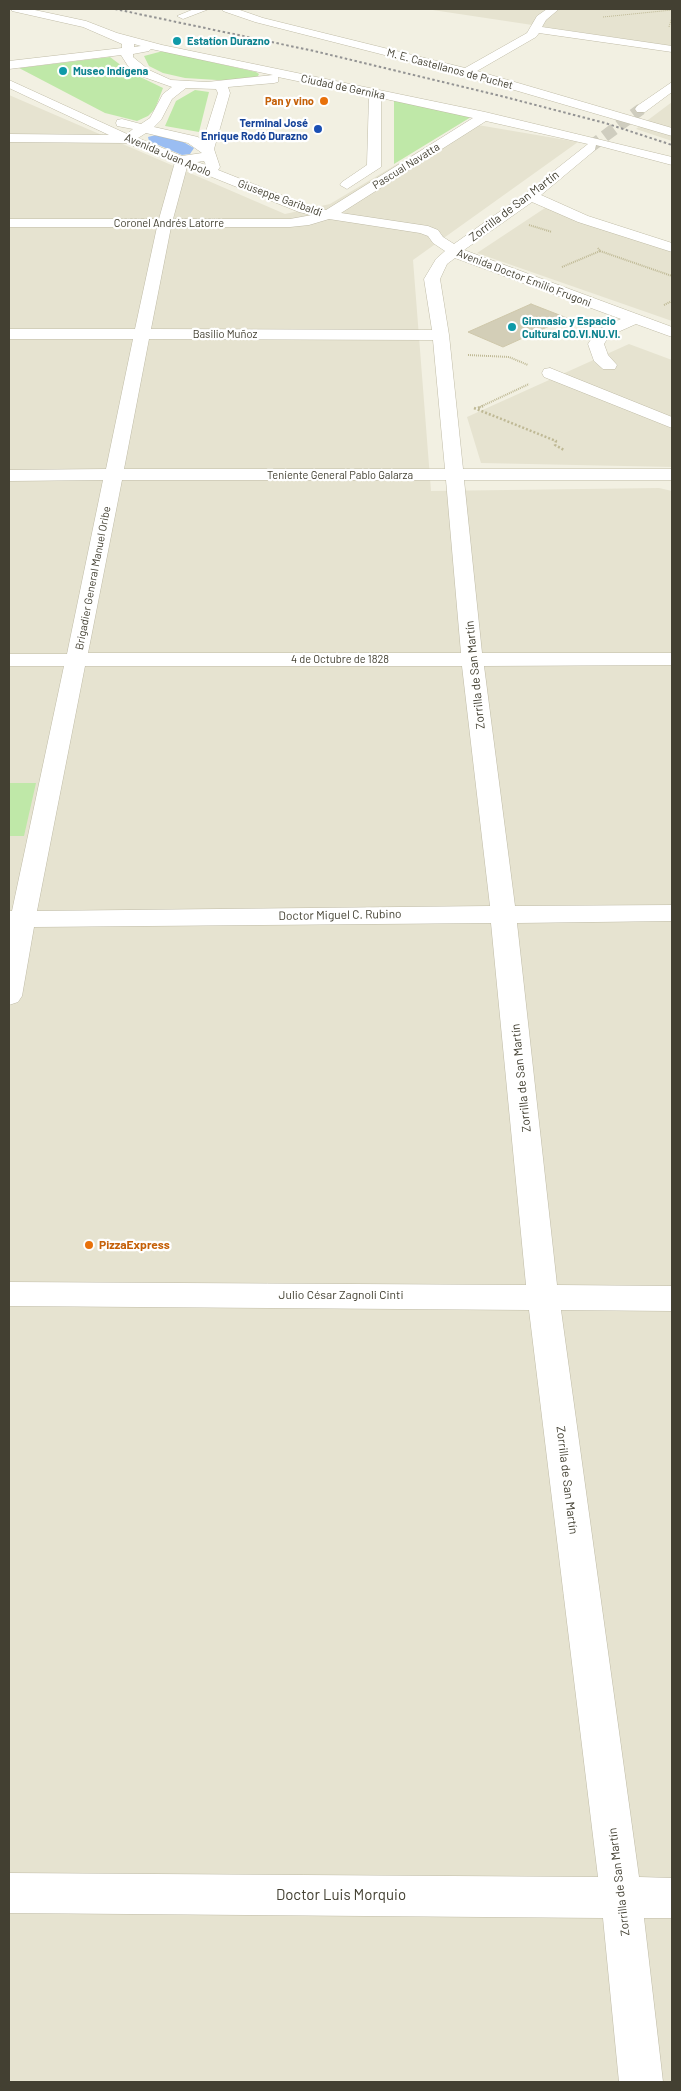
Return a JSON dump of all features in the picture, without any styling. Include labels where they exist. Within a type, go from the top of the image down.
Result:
[{"type":"street","name":"Ciudad de Gernika","points":[[16,9],[86,24],[113,35],[161,48],[485,116],[624,147],[672,161]]},
{"type":"street","points":[[182,16],[204,9]]},
{"type":"street","name":"M. E. Castellanos de Puchet","points":[[228,9],[259,20],[467,72],[672,132]]},
{"type":"street","points":[[467,72],[532,35],[541,18],[554,9]]},
{"type":"street","points":[[535,29],[672,48]]},
{"type":"street","points":[[113,35],[128,43],[127,57],[132,63],[146,73],[182,85],[221,85],[292,76]]},
{"type":"street","points":[[9,65],[161,48]]},
{"type":"street","name":"Avenida Juan Apolo","points":[[9,73],[108,118],[193,140],[207,152],[217,175]]},
{"type":"street","name":"Avenida Juan Apolo","points":[[9,84],[128,139],[217,175]]},
{"type":"street","points":[[9,138],[128,139],[158,116],[172,91],[182,85]]},
{"type":"street","points":[[182,160],[207,152],[224,93],[221,85]]},
{"type":"street","points":[[642,109],[672,86]]},
{"type":"street","points":[[337,190],[370,172],[374,167],[376,94]]},
{"type":"street","name":"Pascual Navatta","points":[[328,215],[485,116]]},
{"type":"street","name":"Zorrilla de San Martín","points":[[590,147],[531,196],[454,251],[441,262],[432,279],[442,344],[472,658],[503,914],[543,1296],[621,1897],[641,2082]]},
{"type":"street","name":"Brigadier General Manuel Oribe","points":[[9,996],[16,919],[77,660],[141,334],[165,223],[182,160]]},
{"type":"street","name":"Giuseppe Garibaldi","points":[[217,175],[304,209],[328,215],[374,222]]},
{"type":"street","points":[[531,196],[583,219],[672,248]]},
{"type":"street","points":[[304,209],[321,199]]},
{"type":"street","name":"Coronel Andrés Latorre","points":[[9,223],[290,223],[328,215]]},
{"type":"street","name":"Avenida Doctor Emilio Frugoni","points":[[374,222],[423,229],[454,251],[672,332]]},
{"type":"street","name":"Avenida Doctor Emilio Frugoni","points":[[374,222],[400,231],[441,262],[672,346]]},
{"type":"street","points":[[434,235],[462,237],[482,231]]},
{"type":"street","points":[[609,365],[600,357],[596,344],[603,333],[634,319]]},
{"type":"street","name":"Basilio Muñoz","points":[[9,334],[141,334],[442,344]]},
{"type":"street","points":[[550,374],[672,423]]},
{"type":"street","name":"Teniente General Pablo Galarza","points":[[9,476],[672,474]]},
{"type":"street","name":"4 de Octubre de 1828","points":[[9,660],[672,658]]},
{"type":"street","name":"Doctor Miguel C. Rubino","points":[[16,919],[672,913]]},
{"type":"street","name":"Julio César Zagnoli Cinti","points":[[9,1294],[672,1298]]},
{"type":"street","name":"Doctor Luis Morquio","points":[[9,1894],[672,1898]]},
{"type":"path","points":[[603,16],[672,10]]},
{"type":"path","points":[[669,28],[672,17]]},
{"type":"path","points":[[499,220],[528,224],[555,233]]},
{"type":"path","points":[[591,246],[600,249],[600,251],[672,276]]},
{"type":"path","points":[[528,280],[600,251]]},
{"type":"path","points":[[442,344],[509,357],[550,374]]},
{"type":"path","points":[[478,408],[556,440],[555,445],[564,450]]},
{"type":"shaded area","points":[[426,9],[672,9],[672,46]]},
{"type":"shaded area","points":[[9,95],[285,214],[330,204],[466,123],[578,142],[413,260],[431,491],[659,488],[672,491],[672,2082],[9,2082]]},
{"type":"shaded area","points":[[672,102],[672,141],[636,129]]},
{"type":"shaded area","points":[[545,208],[672,249],[672,321],[477,253]]},
{"type":"shaded area","points":[[629,344],[672,360],[672,467],[481,463],[467,417]]},
{"type":"green space","points":[[163,51],[259,74],[257,78],[233,81],[185,78],[163,73],[149,66],[144,56]]},
{"type":"green space","points":[[110,57],[130,72],[163,88],[155,109],[148,116],[137,121],[105,113],[19,68]]},
{"type":"green space","points":[[195,90],[209,92],[199,132],[165,126],[176,101]]},
{"type":"green space","points":[[394,100],[471,117],[394,164]]},
{"type":"green space","points":[[9,783],[36,783],[24,836],[9,836]]},
{"type":"water","points":[[156,135],[178,139],[194,148],[190,154],[182,155],[149,141],[148,137]]},
{"type":"building","name":"Gimnasio y Espacio Cultural CO.VI.NU.VI.","points":[[531,304],[567,318],[503,347],[468,332]]},
{"type":"tunnel","points":[[590,147],[641,109]]},
{"type":"railway","points":[[115,9],[314,51],[501,96],[605,123],[672,145]]},
{"type":"place","name":"Estatíon Durazno","points":[[177,41]]},
{"type":"place","name":"Museo Indígena","points":[[63,71]]},
{"type":"place","name":"Pan y vino","points":[[324,101]]},
{"type":"place","name":"Terminal José Enrique Rodó Durazno","points":[[318,129]]},
{"type":"place","name":"Gimnasio y Espacio Cultural CO.VI.NU.VI.","points":[[512,327]]},
{"type":"place","name":"PizzaExpress","points":[[89,1245]]}]
